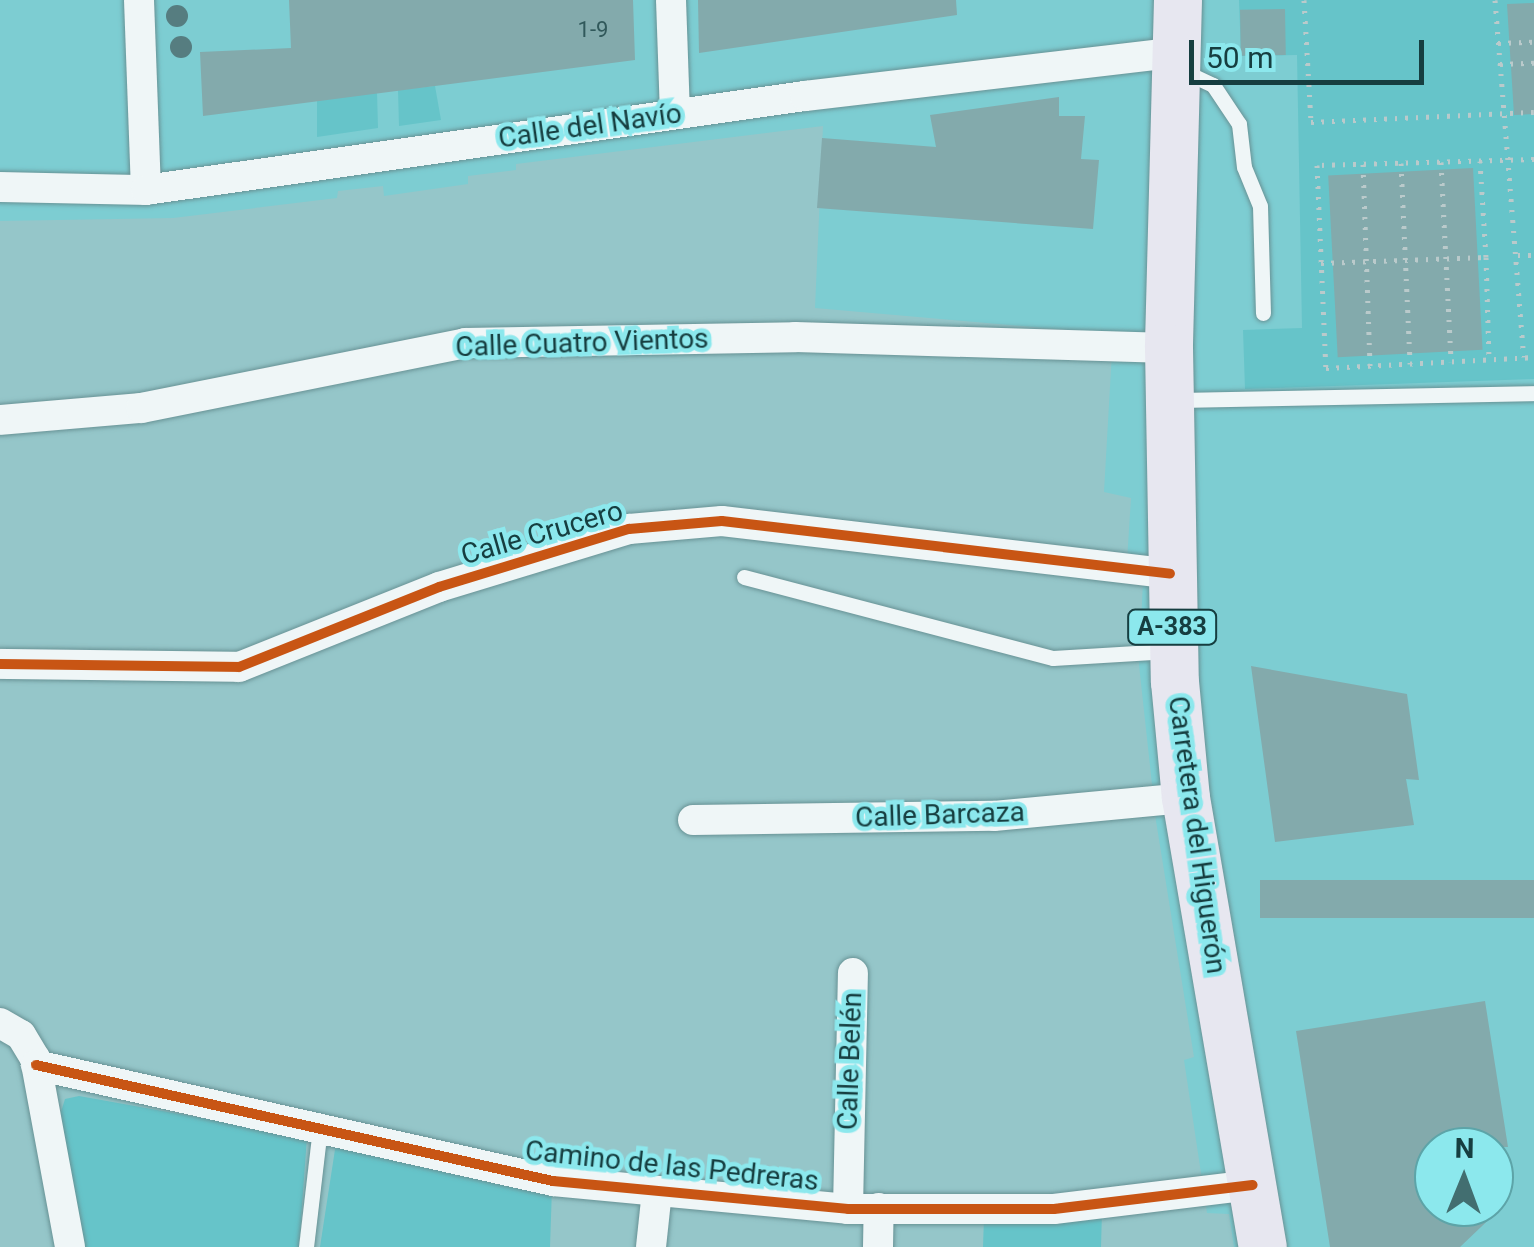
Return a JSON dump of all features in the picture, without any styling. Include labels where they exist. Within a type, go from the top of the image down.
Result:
[{"type":"main road","name":"Carretera del Higuerón","points":[[1178,0],[1169,348],[1173,650],[1186,798],[1263,1247]]},
{"type":"street","points":[[138,0],[146,190]]},
{"type":"street","points":[[672,0],[676,114]]},
{"type":"street","name":"Calle del Navío","points":[[0,187],[146,190],[676,114],[1179,61]]},
{"type":"street","name":"Calle Cuatro Vientos","points":[[0,420],[141,408],[464,344],[795,337],[1169,348]]},
{"type":"street","name":"Calle Crucero","points":[[0,664],[239,667],[439,587],[628,529],[722,521],[1170,574]]},
{"type":"street","name":"Calle Barcaza","points":[[693,820],[994,816],[1186,798]]},
{"type":"street","name":"Calle Belén","points":[[853,973],[864,1208],[878,1247]]},
{"type":"street","points":[[0,1023],[22,1035],[36,1065],[70,1247]]},
{"type":"street","name":"Camino de las Pedreras","points":[[36,1065],[320,1125],[553,1181],[864,1208],[1054,1208],[1253,1184]]},
{"type":"street","points":[[650,1247],[657,1191]]},
{"type":"lane","points":[[1179,61],[1213,85],[1239,124],[1244,167],[1260,206],[1262,313]]},
{"type":"lane","points":[[1169,400],[1534,393]]},
{"type":"lane","points":[[744,577],[1053,658],[1173,650]]},
{"type":"lane","points":[[306,1247],[320,1125]]},
{"type":"path","points":[[1304,0],[1312,122],[1534,112]]},
{"type":"path","points":[[1496,0],[1502,113],[1512,160],[1524,357]]},
{"type":"path","points":[[1498,43],[1534,42]]},
{"type":"path","points":[[1500,64],[1534,62]]},
{"type":"path","points":[[1534,158],[1316,166],[1326,368],[1534,357]]},
{"type":"path","points":[[1480,160],[1489,359]]},
{"type":"path","points":[[1441,162],[1451,362]]},
{"type":"path","points":[[1401,163],[1410,364]]},
{"type":"path","points":[[1363,164],[1370,366]]},
{"type":"path","points":[[1518,255],[1534,255]]},
{"type":"path","points":[[1321,263],[1486,257]]},
{"type":"shaded area","points":[[0,0],[1534,0],[1534,1247],[1234,1247],[1229,1214],[1207,1213],[1184,1060],[1194,1057],[1156,821],[1139,665],[1143,581],[1126,577],[1131,498],[1104,492],[1113,334],[815,308],[823,126],[516,164],[516,170],[468,176],[468,184],[384,196],[383,186],[338,191],[337,198],[173,218],[0,221]]},
{"type":"shaded area","points":[[1239,0],[1534,0],[1534,379],[1245,389],[1243,330],[1302,328],[1297,55],[1241,56]]},
{"type":"shaded area","points":[[435,86],[441,120],[399,126],[398,90]]},
{"type":"shaded area","points":[[377,92],[378,128],[317,137],[317,100]]},
{"type":"shaded area","points":[[79,1096],[307,1137],[299,1247],[79,1247],[60,1115],[65,1099]]},
{"type":"shaded area","points":[[336,1143],[552,1188],[550,1247],[320,1247]]},
{"type":"shaded area","points":[[1102,1211],[1101,1247],[983,1247],[984,1217]]},
{"type":"building","points":[[289,0],[633,0],[635,60],[203,116],[200,52],[291,48]]},
{"type":"building","points":[[698,0],[956,0],[957,15],[699,53]]},
{"type":"building","points":[[1534,3],[1534,114],[1514,115],[1507,4]]},
{"type":"building","points":[[1285,9],[1286,55],[1241,56],[1240,10]]},
{"type":"building","points":[[1059,97],[1059,116],[1085,116],[1081,159],[1099,160],[1093,229],[817,208],[822,138],[936,147],[930,115]]},
{"type":"building","points":[[1473,168],[1483,350],[1338,357],[1328,176]]},
{"type":"building","points":[[1251,666],[1407,694],[1419,780],[1406,779],[1414,825],[1275,842]]},
{"type":"building","points":[[1260,880],[1534,880],[1534,918],[1260,918]]},
{"type":"building","points":[[1485,1001],[1505,1127],[1414,1127],[1414,1227],[1481,1227],[1460,1247],[1330,1247],[1296,1031]]},
{"type":"cycle path","points":[[0,664],[239,667],[439,587],[629,529],[722,521],[1170,574]]},
{"type":"cycle path","points":[[36,1065],[553,1181],[848,1209],[1054,1209],[1253,1185]]}]
